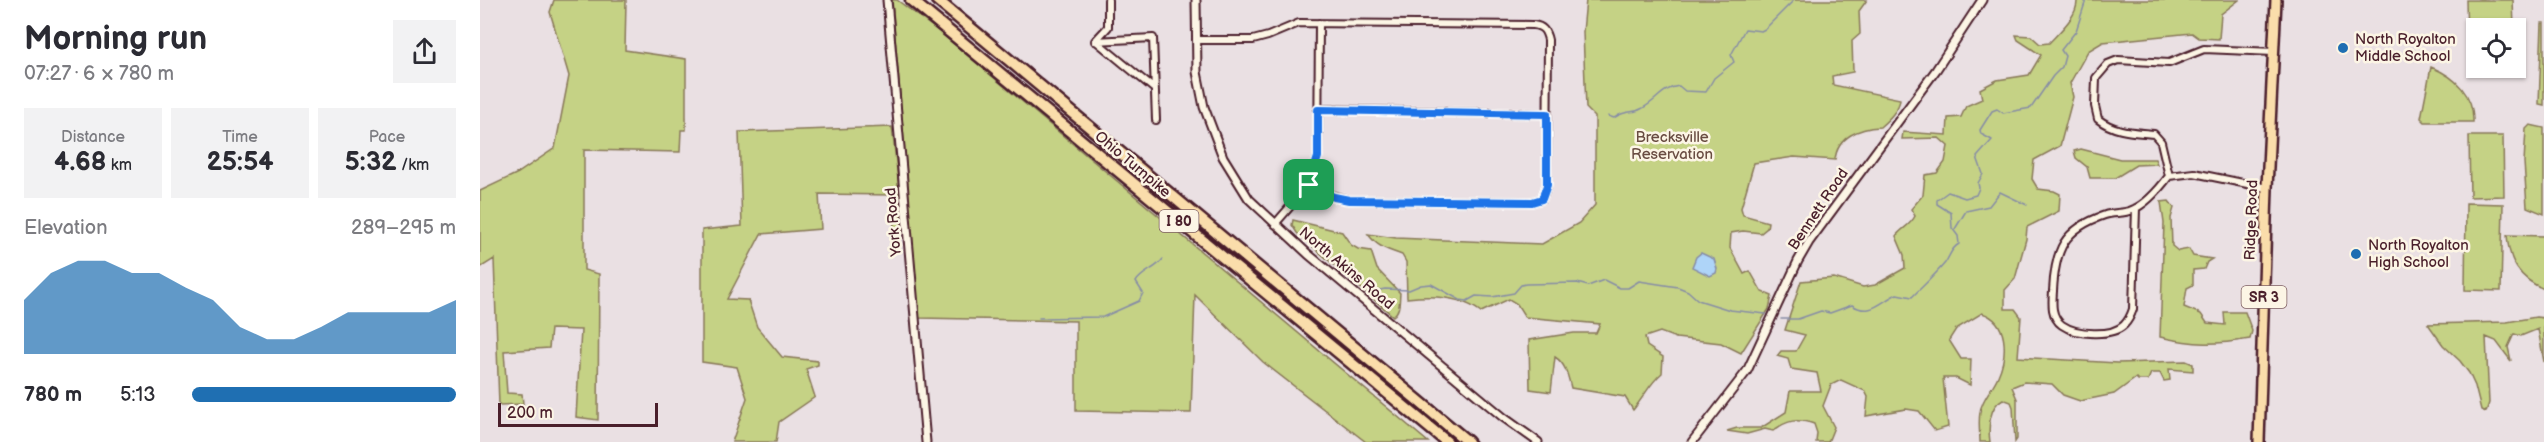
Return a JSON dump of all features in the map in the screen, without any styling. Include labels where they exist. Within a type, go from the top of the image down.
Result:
[{"type":"highway","name":"Ohio Turnpike","points":[[912,0],[1447,442]]},
{"type":"highway","name":"Ohio Turnpike","points":[[937,0],[1468,442]]},
{"type":"main road","name":"Ridge Road","points":[[2259,442],[2276,0]]},
{"type":"street","name":"York Road","points":[[887,0],[927,442]]},
{"type":"street","points":[[1095,40],[1108,27],[1108,0]]},
{"type":"street","name":"North Akins Road","points":[[1196,0],[1199,87],[1212,132],[1234,177],[1250,199],[1275,224],[1495,410],[1538,442]]},
{"type":"street","name":"Bennett Road","points":[[1692,442],[1747,371],[1809,242],[1918,91],[1936,70],[1982,0]]},
{"type":"street","points":[[1196,40],[1253,40],[1299,23],[1533,25],[1546,31],[1548,40],[1547,185],[1542,199],[1532,202],[1349,200],[1334,197],[1309,185]]},
{"type":"street","points":[[1275,224],[1309,185],[1318,157],[1319,23]]},
{"type":"street","points":[[1095,40],[1153,38],[1153,88],[1156,120]]},
{"type":"street","points":[[1095,40],[1153,88]]},
{"type":"street","points":[[2169,176],[2161,142],[2154,134],[2121,130],[2107,126],[2098,119],[2094,89],[2096,78],[2102,69],[2118,60],[2169,63],[2204,49],[2274,52]]},
{"type":"street","points":[[1318,110],[1547,114]]},
{"type":"street","points":[[2136,208],[2133,309],[2130,317],[2123,327],[2102,332],[2071,329],[2062,325],[2055,318],[2052,309],[2054,265],[2059,249],[2068,236],[2083,225],[2106,214],[2136,208],[2158,191],[2169,176],[2194,173],[2267,188]]},
{"type":"green space","points":[[554,0],[626,0],[625,50],[686,59],[686,130],[681,130],[680,152],[584,150],[584,270],[599,274],[598,420],[576,417],[581,330],[551,329],[549,348],[504,351],[507,393],[522,394],[523,404],[499,405],[494,259],[480,268],[480,191],[518,173],[555,148],[569,76],[550,12]]},
{"type":"green space","points":[[892,0],[897,0],[942,34],[1428,442],[1366,442],[1263,362],[1195,295],[1191,413],[1076,411],[1076,321],[919,318]]},
{"type":"green space","name":"Brecksville Reservation","points":[[1586,0],[1867,0],[1859,11],[1860,34],[1852,41],[1853,72],[1832,76],[1833,85],[1900,99],[1890,118],[1880,127],[1864,129],[1850,135],[1840,145],[1835,160],[1794,157],[1754,163],[1741,208],[1743,215],[1768,222],[1767,228],[1761,233],[1743,231],[1731,233],[1730,248],[1744,274],[1750,271],[1762,292],[1772,296],[1769,309],[1741,353],[1721,343],[1676,338],[1660,332],[1645,337],[1647,346],[1663,357],[1662,373],[1633,410],[1625,397],[1571,388],[1564,367],[1555,357],[1551,392],[1530,389],[1529,340],[1574,333],[1596,333],[1600,324],[1525,317],[1517,304],[1509,299],[1481,312],[1465,303],[1446,298],[1407,298],[1406,262],[1402,255],[1387,250],[1368,234],[1396,238],[1542,244],[1579,223],[1595,205],[1595,117],[1586,108],[1583,32]]},
{"type":"green space","points":[[2077,0],[2239,0],[2221,14],[2219,39],[2199,38],[2192,33],[2103,42],[2088,51],[2070,83],[2073,97],[2060,146],[2034,160],[2032,179],[2038,189],[2060,194],[2059,211],[2027,227],[2015,279],[2005,290],[2005,309],[2015,309],[2021,317],[2018,357],[2117,363],[2186,361],[2193,364],[2193,371],[2169,369],[2170,380],[2164,381],[2160,373],[2151,373],[2148,380],[2136,378],[2114,394],[2080,401],[2063,395],[2052,384],[2024,382],[2012,387],[2017,399],[2017,439],[2015,442],[2013,407],[2011,402],[2003,399],[1998,402],[1992,412],[1990,442],[1980,442],[1980,409],[1998,376],[2004,348],[2004,339],[1997,323],[1982,313],[1956,329],[1949,340],[1961,359],[1971,359],[1970,385],[1956,378],[1943,378],[1948,427],[1935,431],[1919,411],[1906,409],[1866,416],[1868,397],[1865,391],[1841,380],[1831,385],[1823,406],[1834,427],[1828,442],[1816,442],[1817,433],[1814,424],[1802,421],[1788,422],[1773,431],[1765,429],[1747,434],[1727,431],[1737,428],[1761,428],[1786,412],[1790,391],[1821,391],[1817,373],[1791,369],[1788,359],[1777,356],[1781,351],[1796,351],[1805,335],[1785,330],[1801,281],[1834,278],[1863,287],[1875,285],[1905,268],[1904,255],[1896,236],[1915,216],[1911,209],[1923,195],[1925,175],[1937,173],[1945,162],[1948,146],[1939,138],[1902,139],[1903,132],[1947,135],[1948,118],[1961,117],[1966,106],[1982,99],[1980,89],[1997,80],[2029,75],[2041,55],[2018,40],[2016,35],[2031,36],[2040,44],[2049,43],[2071,18]]},
{"type":"green space","points":[[2466,0],[2513,0],[2514,18],[2466,18]]},
{"type":"green space","points":[[2542,23],[2544,23],[2544,105],[2539,104]]},
{"type":"green space","points":[[2431,67],[2448,76],[2462,88],[2473,112],[2473,122],[2425,122],[2421,118]]},
{"type":"green space","points":[[2530,125],[2544,128],[2544,214],[2527,207],[2524,162],[2526,129]]},
{"type":"green space","points":[[892,127],[904,232],[894,233],[893,195],[819,194],[821,229],[761,234],[727,299],[748,300],[757,327],[782,357],[818,361],[818,365],[806,369],[815,397],[779,422],[776,442],[732,442],[747,398],[737,367],[702,362],[702,230],[742,226],[739,132]]},
{"type":"green space","points":[[2469,136],[2503,136],[2504,196],[2470,197]]},
{"type":"green space","points":[[2081,149],[2120,159],[2155,159],[2157,164],[2136,165],[2115,178],[2090,178],[2087,167],[2076,158],[2074,151]]},
{"type":"green space","points":[[2169,201],[2174,208],[2171,218],[2172,246],[2178,251],[2189,249],[2193,256],[2212,259],[2207,262],[2204,269],[2193,270],[2193,285],[2187,288],[2184,307],[2201,314],[2207,323],[2225,325],[2224,312],[2245,312],[2252,331],[2250,339],[2205,343],[2160,337],[2164,223],[2161,202]]},
{"type":"green space","points":[[2466,203],[2503,204],[2501,291],[2465,290]]},
{"type":"green space","points":[[1293,220],[1342,232],[1351,245],[1358,249],[1371,251],[1377,269],[1400,293],[1396,314],[1393,316],[1297,233],[1292,225]]},
{"type":"green space","points":[[2507,235],[2544,236],[2544,289],[2528,280],[2517,268],[2510,253]]},
{"type":"green space","points":[[2536,317],[2544,318],[2544,362],[2538,329],[2521,336],[2514,334],[2508,347],[2511,361],[2496,341],[2486,337],[2489,403],[2486,412],[2481,410],[2469,373],[2443,345],[2428,324],[2507,322]]},
{"type":"water","points":[[1701,253],[1714,259],[1716,273],[1710,276],[1692,267],[1696,257]]},
{"type":"waterway","points":[[1608,116],[1614,118],[1638,110],[1673,87],[1679,86],[1685,91],[1706,92],[1714,78],[1734,62],[1731,55],[1745,29],[1761,31],[1765,29],[1794,0]]},
{"type":"waterway","points":[[1781,319],[1798,319],[1821,311],[1830,313],[1852,305],[1870,309],[1897,294],[1912,297],[1933,276],[1959,244],[1958,236],[1952,228],[1951,213],[1937,204],[1937,200],[1948,192],[1965,198],[1976,195],[1979,188],[1978,183],[1983,174],[1977,157],[1992,140],[1981,134],[1980,130],[1992,111],[1997,109],[2003,113],[2031,108],[2062,67],[2065,56],[2061,50],[2076,31],[2086,0]]},
{"type":"waterway","points":[[1955,229],[1966,211],[1989,206],[2000,192],[2027,205]]},
{"type":"waterway","points":[[1039,318],[1103,317],[1139,301],[1143,293],[1136,282],[1163,259]]},
{"type":"waterway","points":[[1370,292],[1385,289],[1409,290],[1431,284],[1460,300],[1467,301],[1476,296],[1492,297],[1514,293],[1521,285],[1526,284],[1577,283],[1588,286],[1604,280],[1620,288],[1628,288],[1639,281],[1678,287],[1688,291],[1698,300],[1730,310],[1766,314]]},
{"type":"place","name":"North Royalton Middle School","points":[[2343,48]]},
{"type":"place","name":"North Royalton High School","points":[[2356,254]]},
{"type":"route","points":[[1318,110],[1547,114],[1547,185],[1542,199],[1532,202],[1349,200],[1334,197],[1309,185],[1318,157],[1318,110]]}]
